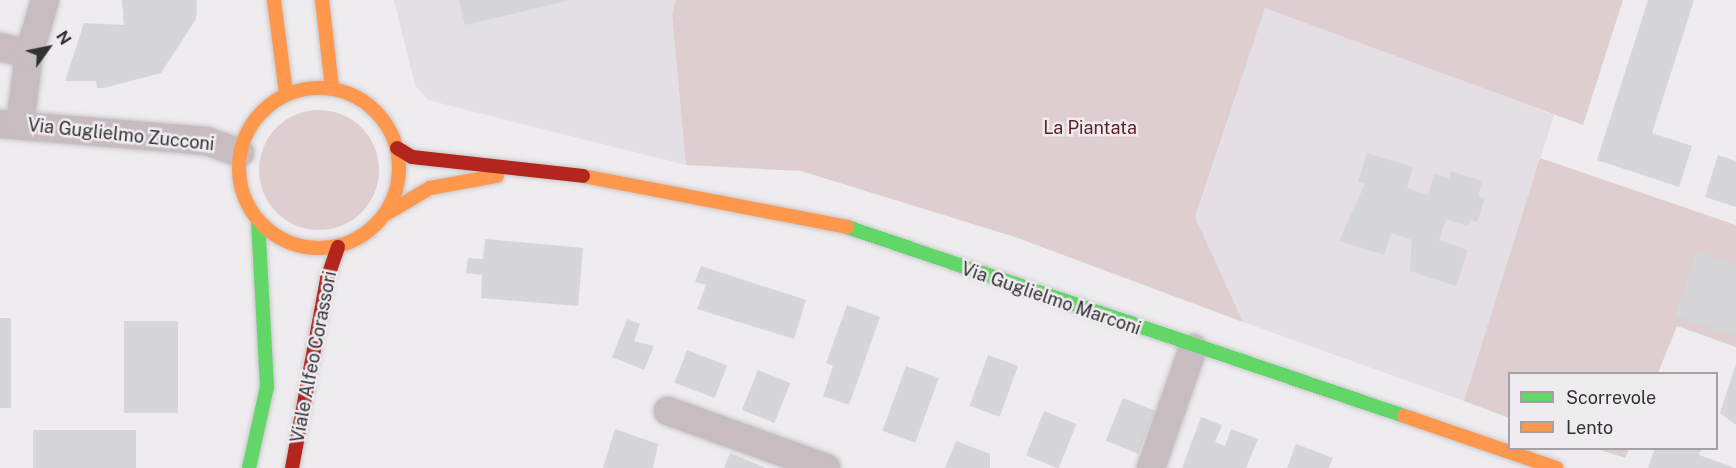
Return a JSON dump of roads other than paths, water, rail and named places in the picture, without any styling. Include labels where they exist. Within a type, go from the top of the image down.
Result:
[{"type":"street","points":[[10,124],[45,0]]},
{"type":"street","points":[[274,0],[285,94]]},
{"type":"street","points":[[322,0],[332,88]]},
{"type":"street","points":[[0,47],[29,54]]},
{"type":"street","points":[[249,468],[267,387],[258,221],[239,177],[240,153],[248,129],[285,94],[332,88],[373,108],[397,148],[398,182],[386,214],[365,234],[338,247],[300,245],[258,221]]},
{"type":"street","name":"Via Guglielmo Zucconi","points":[[10,124],[206,141],[240,153]]},
{"type":"street","name":"Via Guglielmo Marconi","points":[[397,148],[412,157],[537,168],[821,218],[1193,348],[1556,468]]},
{"type":"street","name":"Via Guglielmo Marconi","points":[[386,214],[430,188],[537,168]]},
{"type":"street","name":"Viale Alfeo Corassori","points":[[292,468],[338,247]]},
{"type":"street","points":[[1151,468],[1193,348]]},
{"type":"street","points":[[668,411],[826,468]]},
{"type":"park label","name":"La Piantata","points":[[1090,128]]}]
